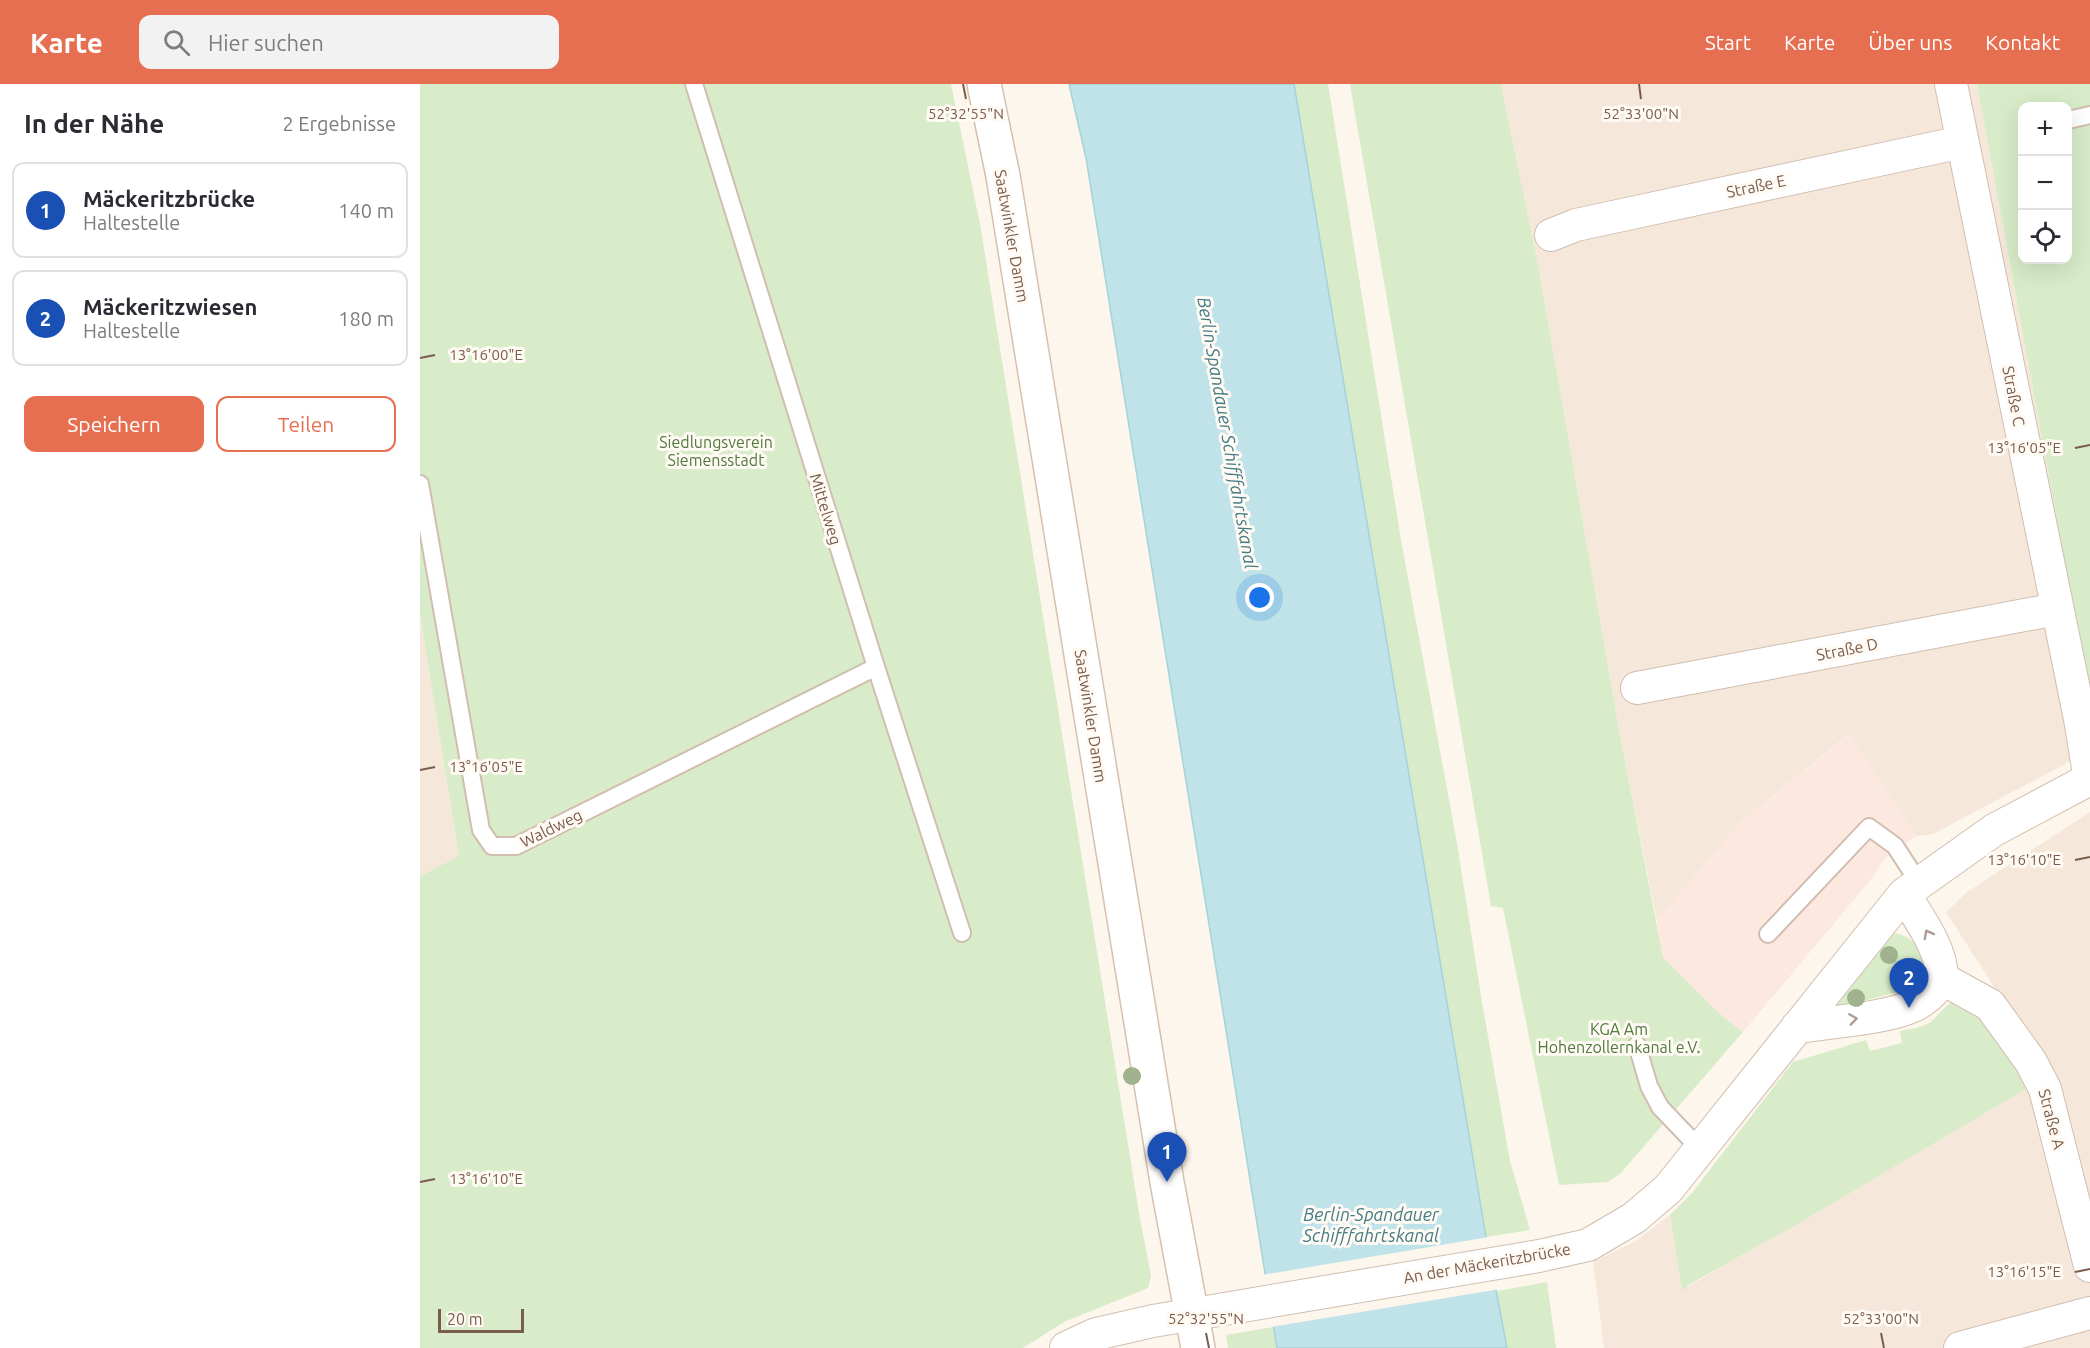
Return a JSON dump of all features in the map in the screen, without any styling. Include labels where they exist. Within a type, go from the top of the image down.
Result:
[{"type":"main road","name":"Saatwinkler Damm","points":[[984,84],[1003,176],[1167,1182],[1207,1312],[1198,1348]]},
{"type":"street","name":"Straße C","points":[[1951,84],[2080,718],[2090,780]]},
{"type":"street","name":"Straße E","points":[[1551,235],[1575,225],[1962,142]]},
{"type":"street","name":"Straße D","points":[[1637,688],[2057,609]]},
{"type":"street","name":"An der Mäckeritzbrücke","points":[[1066,1348],[1096,1334],[1153,1321],[1539,1256],[1588,1245],[1634,1218],[1668,1189],[1797,1027],[1912,888],[1994,830],[2090,780]]},
{"type":"street","points":[[1797,1027],[1881,1015],[1909,1008],[1934,992],[1941,978],[1938,957],[1912,888]]},
{"type":"street","name":"Straße A","points":[[1941,978],[1990,1005],[2031,1062],[2045,1089],[2090,1266]]},
{"type":"street","points":[[1960,1348],[2090,1313]]},
{"type":"lane","name":"Mittelweg","points":[[694,84],[876,667],[962,933]]},
{"type":"lane","points":[[2072,119],[2090,115]]},
{"type":"lane","name":"Waldweg","points":[[420,484],[481,830],[492,846],[516,846],[876,667]]},
{"type":"lane","points":[[1768,934],[1869,827],[1895,846],[1912,888]]},
{"type":"lane","points":[[1637,1045],[1649,1086],[1660,1107],[1700,1149]]},
{"type":"shaded area","points":[[1501,84],[1977,84],[2090,700],[2090,751],[1933,834],[1916,836],[1848,735],[1741,822],[1657,921],[1621,741],[1539,270]]},
{"type":"shaded area","points":[[420,615],[459,856],[420,876]]},
{"type":"shaded area","points":[[1849,735],[1916,836],[1885,858],[1873,877],[1743,1032],[1719,1013],[1663,957],[1657,921],[1741,822]]},
{"type":"shaded area","points":[[2090,812],[2090,1348],[1604,1348],[1593,1262],[1634,1242],[1670,1215],[1682,1290],[2029,1087],[2027,1038],[1946,912],[1967,892]]},
{"type":"green space","name":"Siedlungsverein Siemensstadt","points":[[420,84],[951,84],[980,224],[1151,1276],[1148,1288],[1064,1322],[1023,1348],[420,1348],[420,876],[459,856],[420,615]]},
{"type":"green space","points":[[1294,84],[1328,84],[1401,540],[1457,843],[1510,1161],[1530,1230],[1486,1237]]},
{"type":"green space","name":"KGA Am Hohenzollernkanal e.V.","points":[[1350,84],[1501,84],[1539,270],[1621,741],[1663,957],[1719,1013],[1743,1032],[1620,1174],[1608,1182],[1559,1185],[1503,908],[1491,906]]},
{"type":"green space","points":[[1977,84],[2090,84],[2090,700]]},
{"type":"green space","points":[[1893,933],[1910,939],[1919,949],[1924,964],[1921,979],[1899,992],[1841,1007],[1837,1005]]},
{"type":"green space","points":[[1956,1001],[1984,1018],[2029,1087],[1794,1226],[1690,1284],[1682,1291],[1670,1215],[1692,1193],[1793,1062],[1866,1040],[1870,1051],[1902,1043],[1900,1031],[1929,1023],[1949,1004]]},
{"type":"green space","points":[[1547,1282],[1556,1348],[1507,1348],[1497,1291]]},
{"type":"green space","points":[[1274,1327],[1277,1348],[1228,1348],[1226,1335]]},
{"type":"water","name":"Berlin-Spandauer Schifffahrtskanal","points":[[1069,84],[1294,84],[1486,1237],[1507,1348],[1277,1348],[1086,158]]},
{"type":"pier","points":[[1489,1237],[1500,1289],[1271,1327],[1262,1275]]},
{"type":"place","name":"Mäckeritzwiesen","points":[[1909,1008]]},
{"type":"place","name":"Mäckeritzbrücke","points":[[1167,1182]]}]
